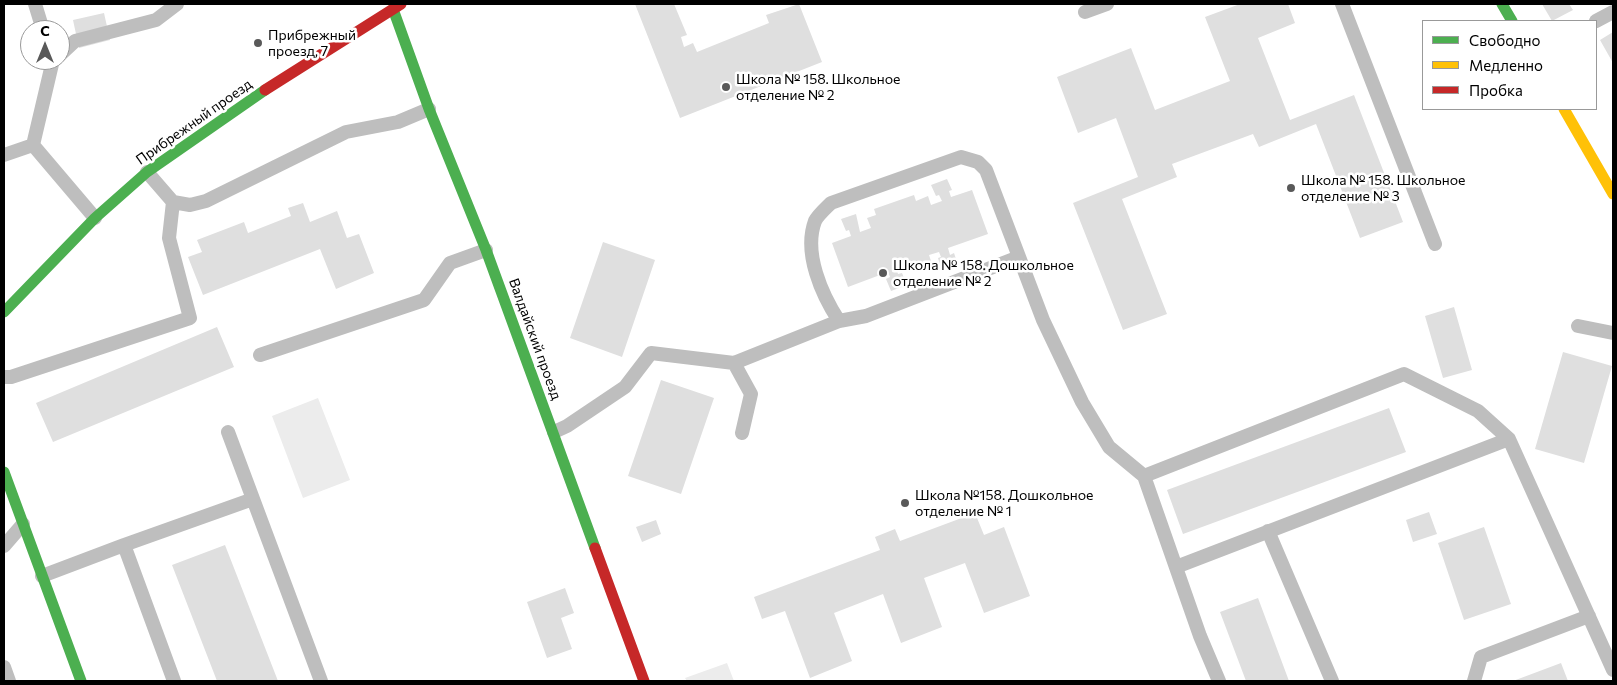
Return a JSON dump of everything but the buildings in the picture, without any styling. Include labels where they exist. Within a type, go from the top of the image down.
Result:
[{"type":"street","points":[[1502,4],[1511,20]]},
{"type":"street","name":"Валдайский проезд","points":[[395,5],[429,110],[486,250],[644,681]]},
{"type":"street","name":"Прибрежный проезд","points":[[4,312],[95,218],[147,172],[276,82],[395,5]]},
{"type":"street","points":[[1565,110],[1613,194]]},
{"type":"street","points":[[4,472],[81,681]]},
{"type":"lane","points":[[35,4],[40,20]]},
{"type":"lane","points":[[70,46],[75,41],[156,20],[177,4]]},
{"type":"lane","points":[[1085,12],[1107,4]]},
{"type":"lane","points":[[1342,4],[1435,244]]},
{"type":"lane","points":[[1597,20],[1613,12]]},
{"type":"lane","points":[[33,145],[52,70]]},
{"type":"lane","points":[[147,172],[173,202],[190,206],[206,201],[346,132],[398,122],[429,110]]},
{"type":"lane","points":[[4,155],[33,145]]},
{"type":"lane","points":[[33,145],[95,218]]},
{"type":"lane","points":[[840,321],[831,309],[812,258],[816,220],[831,204],[952,160],[961,157],[978,162],[986,170],[1043,320],[1082,402],[1109,446],[1144,476],[1200,636],[1219,681]]},
{"type":"lane","points":[[4,377],[11,377],[190,318],[169,238],[173,202]]},
{"type":"lane","points":[[260,355],[424,300],[450,263],[486,250]]},
{"type":"lane","points":[[554,432],[567,426],[625,388],[651,353],[734,362],[840,321],[866,316],[1020,257]]},
{"type":"lane","points":[[1578,326],[1613,333]]},
{"type":"lane","points":[[734,362],[751,394],[742,433]]},
{"type":"lane","points":[[1144,476],[1404,374],[1478,411],[1509,439],[1613,670]]},
{"type":"lane","points":[[228,432],[321,681]]},
{"type":"lane","points":[[1176,567],[1509,439]]},
{"type":"lane","points":[[42,576],[253,499]]},
{"type":"lane","points":[[4,546],[23,524]]},
{"type":"lane","points":[[1268,531],[1332,681]]},
{"type":"lane","points":[[124,545],[174,681]]},
{"type":"lane","points":[[1474,681],[1481,657],[1589,616]]},
{"type":"lane","points":[[4,668],[9,681]]},
{"type":"shaded area","points":[[318,398],[350,480],[303,498],[272,416]]},
{"type":"shaded area","points":[[727,663],[734,681],[687,681],[685,678]]},
{"type":"traffic: fast","points":[[1502,4],[1511,20]]},
{"type":"traffic: fast","points":[[393,9],[429,109],[486,250],[595,548]]},
{"type":"traffic: fast","points":[[4,312],[95,218],[147,172],[265,90]]},
{"type":"traffic: fast","points":[[4,472],[81,681]]},
{"type":"traffic: slow","points":[[1565,110],[1613,194]]},
{"type":"traffic: jam","points":[[265,90],[401,4]]},
{"type":"traffic: jam","points":[[595,548],[644,681]]},
{"type":"place","name":"Прибрежный проезд, 7","points":[[258,43]]},
{"type":"place","name":"Школа № 158. Школьное отделение № 2","points":[[726,87]]},
{"type":"place","name":"Школа № 158. Школьное отделение № 3","points":[[1291,188]]},
{"type":"place","name":"Школа № 158. Дошкольное отделение № 2","points":[[883,273]]},
{"type":"place","name":"Школа №158. Дошкольное отделение № 1","points":[[905,503]]}]
